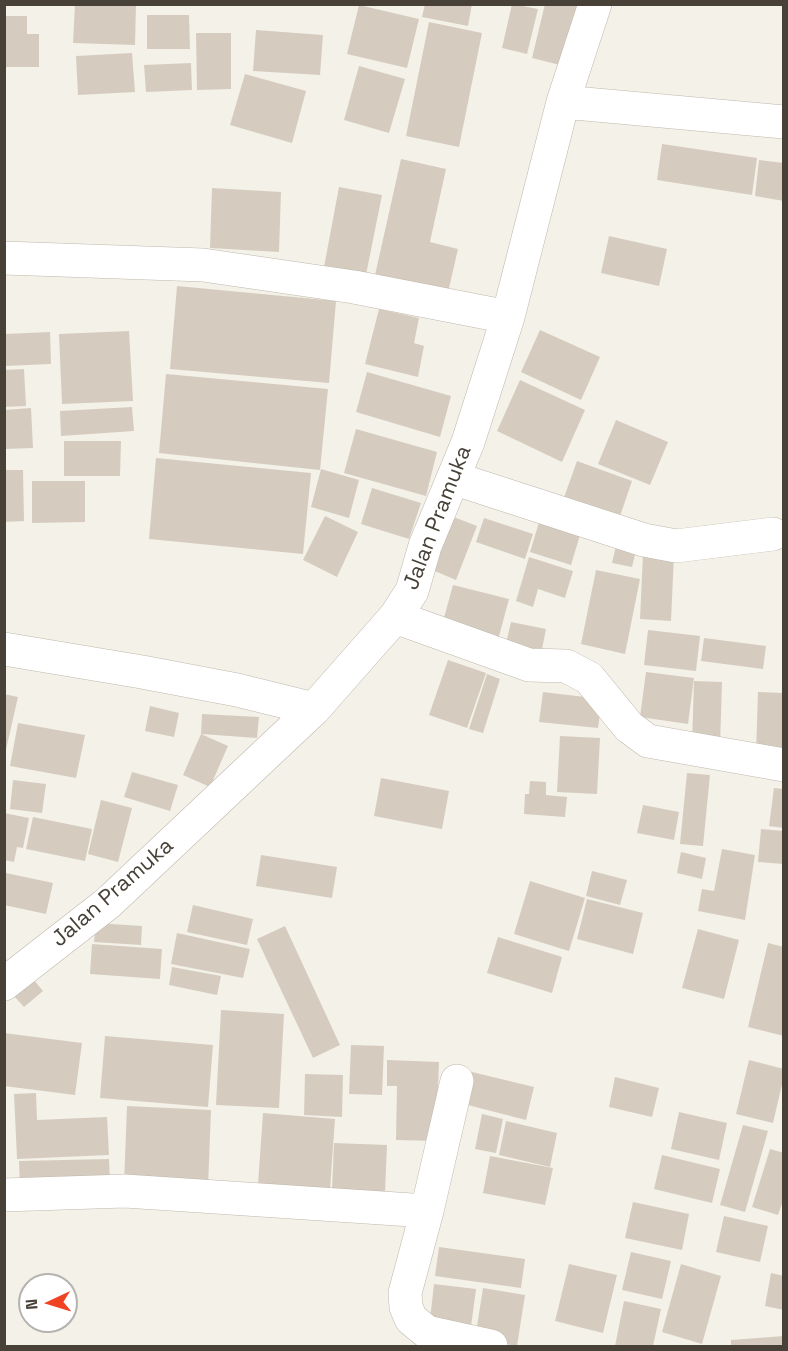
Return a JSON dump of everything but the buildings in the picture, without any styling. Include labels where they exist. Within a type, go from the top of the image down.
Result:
[{"type":"street","name":"Jalan Pramuka","points":[[4,984],[108,903],[314,709],[395,617],[412,591],[425,546],[468,442],[508,317],[563,102],[595,4]]},
{"type":"street","points":[[563,102],[783,122]]},
{"type":"street","points":[[4,258],[203,265],[354,286],[508,317]]},
{"type":"street","points":[[453,478],[644,540],[676,546],[774,534]]},
{"type":"street","points":[[395,617],[528,677],[566,666],[589,678],[629,727],[648,741],[783,765]]},
{"type":"street","points":[[4,649],[237,690],[314,709]]},
{"type":"street","points":[[457,1081],[427,1211],[405,1293],[406,1307],[411,1319],[427,1332],[453,1342],[491,1347]]},
{"type":"street","points":[[4,1195],[125,1191],[427,1211]]}]
